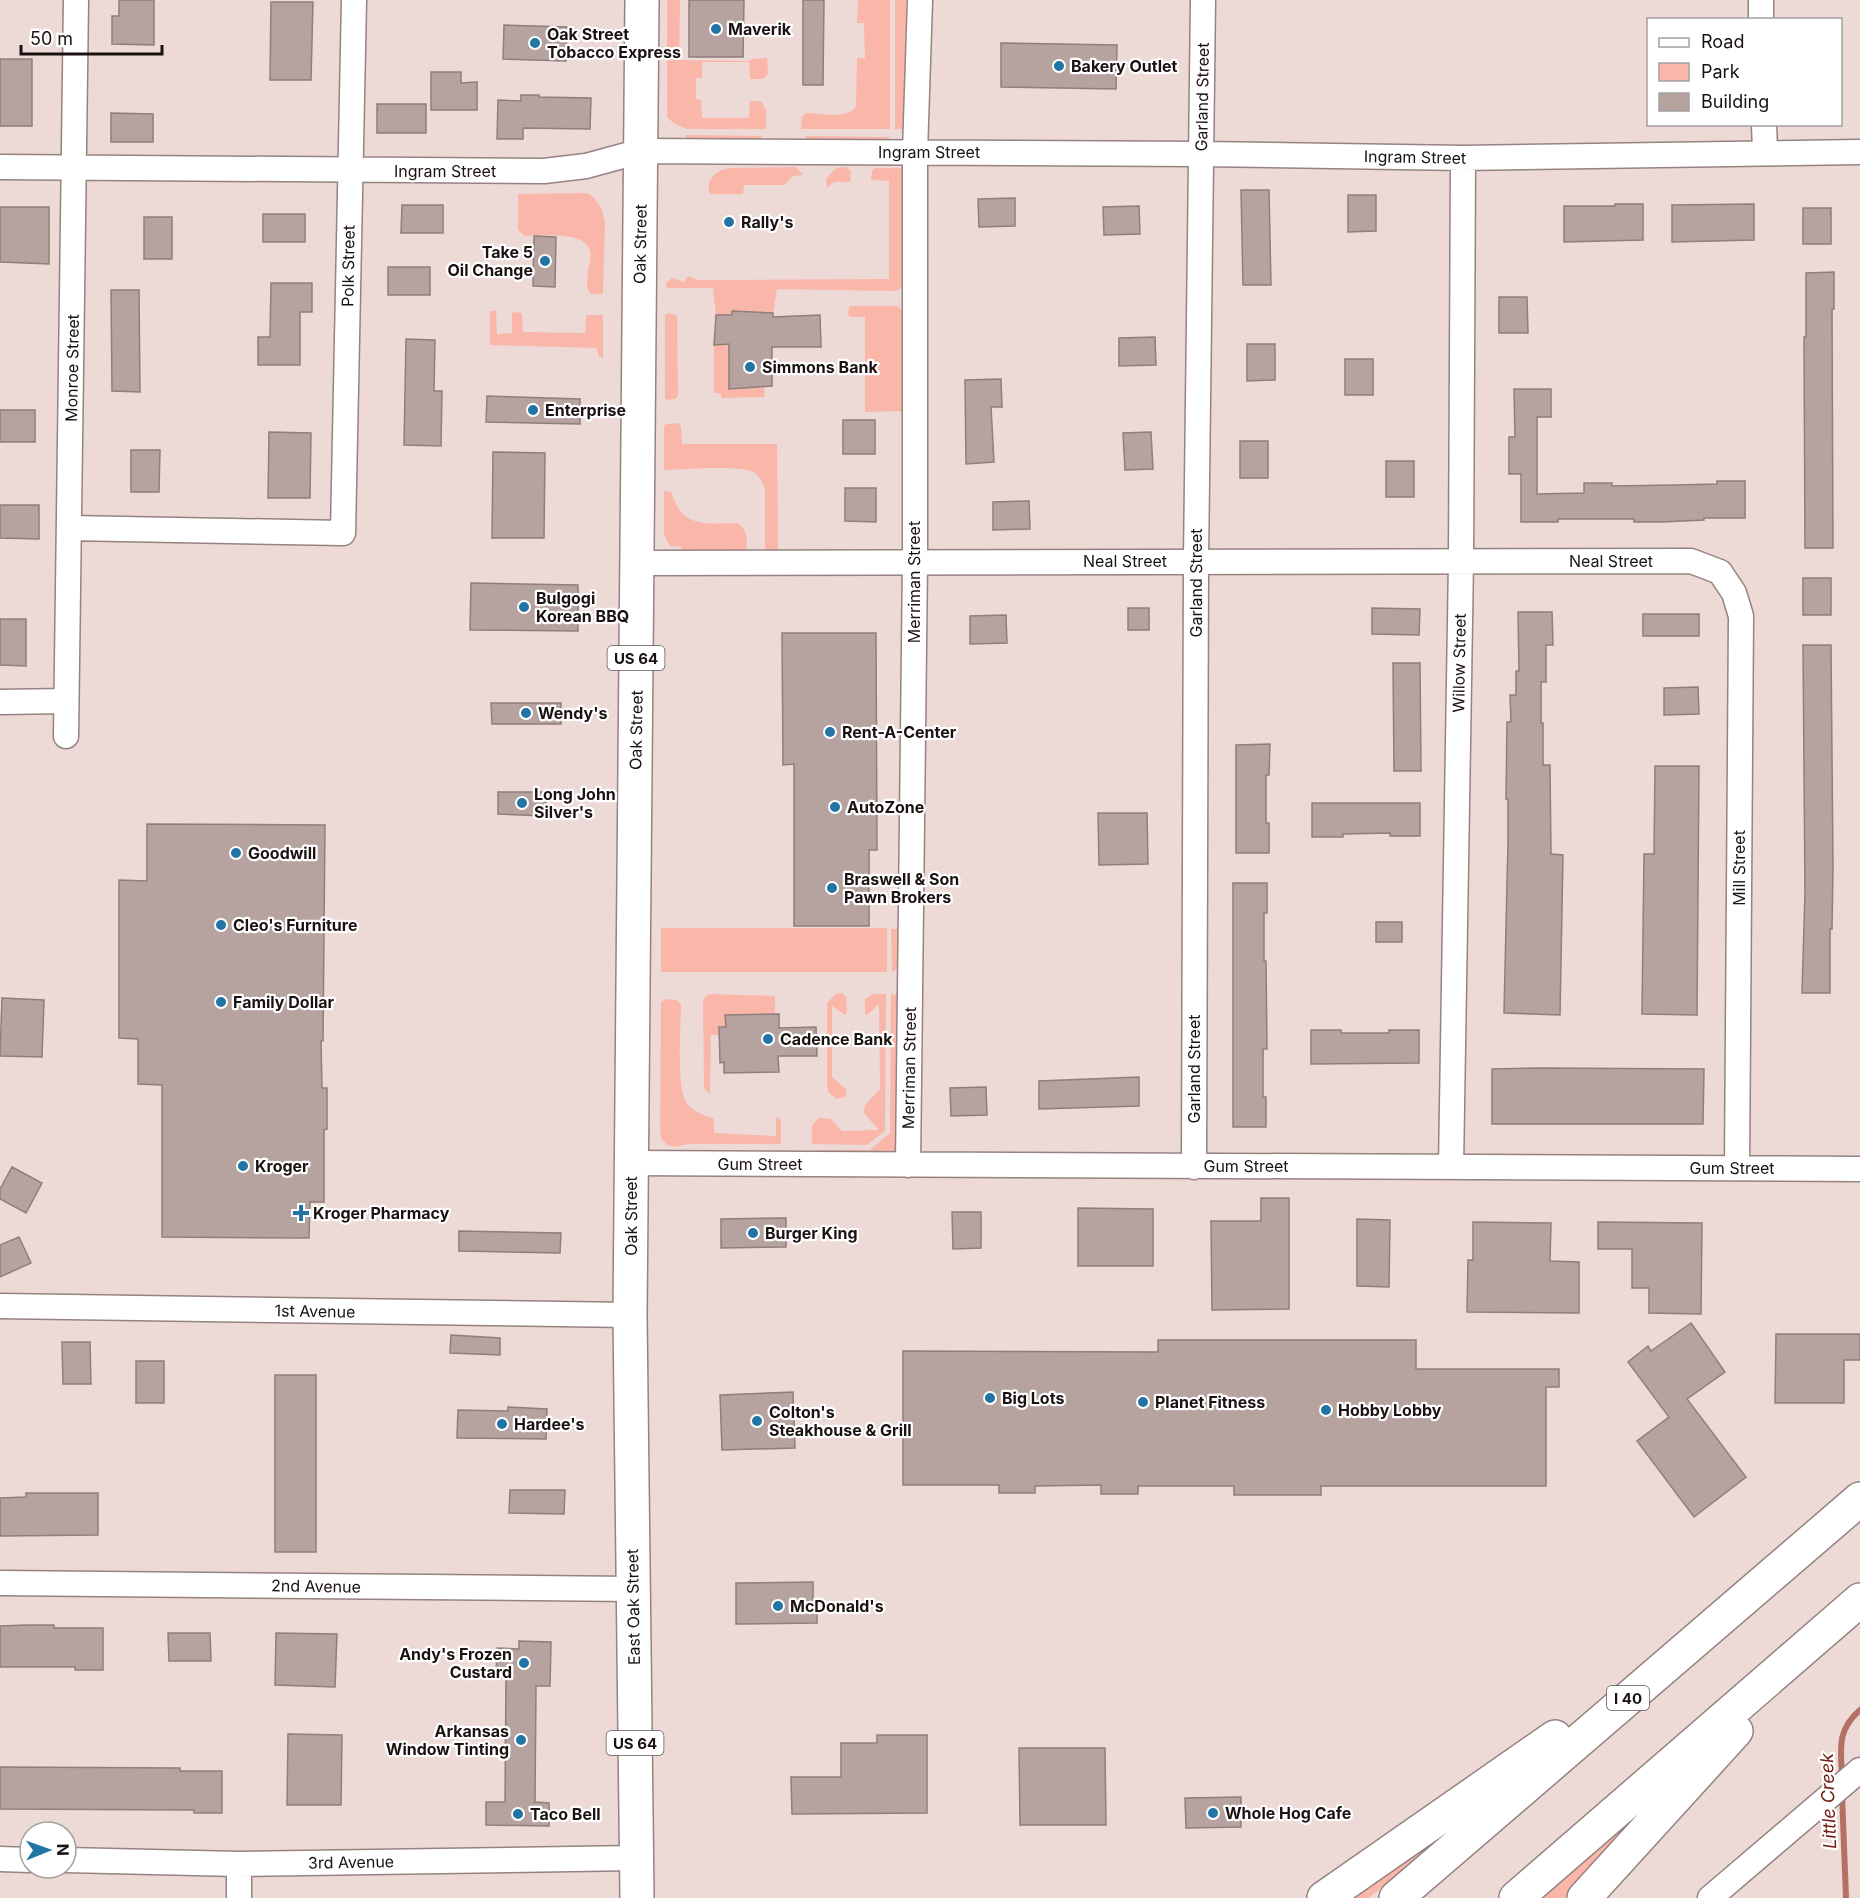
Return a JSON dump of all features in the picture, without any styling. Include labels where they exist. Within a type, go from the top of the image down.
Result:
[{"type":"highway","name":"Oak Street","points":[[630,1315],[642,0]]},
{"type":"highway","name":"East Oak Street","points":[[630,1315],[637,1898]]},
{"type":"highway","name":"I 40","points":[[1396,1898],[1860,1499]]},
{"type":"highway","points":[[1516,1898],[1850,1609]]},
{"type":"highway","points":[[1584,1898],[1850,1609]]},
{"type":"highway","points":[[1324,1898],[1704,1633]]},
{"type":"street","name":"Monroe Street","points":[[66,736],[76,0]]},
{"type":"street","name":"Polk Street","points":[[69,528],[343,533],[354,0]]},
{"type":"street","name":"Merriman Street","points":[[908,1165],[915,561],[915,152],[920,0]]},
{"type":"street","name":"Garland Street","points":[[1194,1167],[1196,561],[1203,0]]},
{"type":"street","points":[[1761,0],[1761,18]]},
{"type":"street","points":[[1764,126],[1765,152]]},
{"type":"street","name":"Ingram Street","points":[[0,167],[544,171],[586,166],[641,151],[1463,158],[1860,152]]},
{"type":"street","name":"Willow Street","points":[[1451,1167],[1461,561],[1463,158]]},
{"type":"street","name":"Neal Street","points":[[637,563],[1691,561],[1720,572]]},
{"type":"street","name":"Mill Street","points":[[1720,572],[1734,593],[1741,616],[1737,1168]]},
{"type":"street","points":[[0,702],[66,701]]},
{"type":"street","name":"Gum Street","points":[[632,1163],[1860,1169]]},
{"type":"street","name":"1st Avenue","points":[[0,1306],[630,1315]]},
{"type":"street","name":"2nd Avenue","points":[[0,1583],[632,1589]]},
{"type":"street","points":[[1710,1898],[1860,1770]]},
{"type":"street","name":"3rd Avenue","points":[[78,1860],[239,1864],[636,1858]]},
{"type":"street","points":[[0,1859],[18,1860]]},
{"type":"street","points":[[239,1864],[239,1898]]},
{"type":"green space","points":[[667,0],[680,0],[679,60],[750,61],[767,58],[768,73],[763,79],[750,79],[749,62],[702,62],[702,78],[696,78],[696,99],[701,100],[702,118],[749,118],[750,101],[761,101],[766,110],[766,129],[686,129],[672,122],[667,116]]},
{"type":"green space","points":[[858,0],[890,0],[890,129],[801,129],[802,118],[806,113],[840,114],[856,106],[857,58],[865,58],[864,23],[857,23]]},
{"type":"green space","points":[[895,0],[906,0],[905,129],[895,129]]},
{"type":"green space","points":[[686,135],[763,136],[756,142],[686,140]]},
{"type":"green space","points":[[804,136],[889,137],[889,142],[811,142]]},
{"type":"green space","points":[[794,167],[803,175],[793,176],[784,185],[744,185],[743,194],[710,194],[710,180],[724,169]]},
{"type":"green space","points":[[840,167],[846,167],[851,171],[850,182],[834,182],[827,188],[826,179]]},
{"type":"green space","points":[[875,168],[904,168],[906,283],[902,288],[896,291],[777,289],[773,313],[732,311],[732,315],[716,315],[713,288],[667,288],[666,283],[672,278],[684,282],[688,276],[697,280],[889,279],[889,181],[871,180],[872,171]]},
{"type":"green space","points":[[587,193],[600,206],[605,223],[603,294],[591,294],[588,289],[590,254],[585,243],[569,237],[525,236],[518,230],[518,194]]},
{"type":"green space","points":[[897,306],[906,314],[907,411],[865,412],[865,317],[848,315],[849,307]]},
{"type":"green space","points":[[490,311],[496,311],[497,334],[512,333],[512,312],[522,313],[523,332],[585,333],[586,315],[603,315],[603,359],[596,348],[490,345]]},
{"type":"green space","points":[[668,313],[677,315],[678,396],[667,400],[665,398],[665,315]]},
{"type":"green space","points":[[729,344],[729,389],[764,387],[765,397],[721,398],[721,393],[714,393],[714,345]]},
{"type":"green space","points":[[677,423],[681,426],[682,444],[777,444],[778,554],[768,554],[765,550],[765,489],[755,473],[748,470],[725,468],[664,470],[664,426]]},
{"type":"green space","points":[[664,491],[671,492],[681,512],[688,518],[705,523],[737,523],[741,526],[747,546],[744,554],[682,554],[681,547],[670,546],[664,535]]},
{"type":"green space","points":[[661,928],[887,928],[887,972],[661,972]]},
{"type":"green space","points":[[891,929],[903,929],[899,968],[892,972]]},
{"type":"green space","points":[[842,993],[846,997],[847,1013],[845,1015],[832,1006],[832,1077],[846,1089],[846,1096],[837,1099],[829,1093],[827,1086],[827,1003],[836,994]]},
{"type":"green space","points":[[710,994],[775,996],[775,1014],[726,1015],[726,1027],[719,1035],[711,1035],[710,1094],[704,1088],[703,1001]]},
{"type":"green space","points":[[873,994],[886,994],[885,1131],[867,1145],[812,1144],[812,1125],[819,1118],[831,1119],[842,1131],[879,1130],[863,1112],[866,1104],[880,1089],[879,1004],[867,1015],[865,1014],[865,999]]},
{"type":"green space","points":[[891,994],[901,999],[899,1146],[895,1152],[819,1153],[816,1150],[870,1150],[890,1133]]},
{"type":"green space","points":[[666,999],[677,1000],[681,1005],[681,1083],[686,1102],[698,1113],[714,1119],[714,1133],[776,1136],[778,1117],[781,1120],[781,1144],[688,1144],[675,1147],[667,1145],[661,1138],[661,1002]]},
{"type":"green space","points":[[1664,1789],[1564,1898],[1539,1898]]},
{"type":"green space","points":[[1463,1816],[1369,1898],[1332,1898]]},
{"type":"building","points":[[119,0],[154,0],[154,45],[112,44],[112,16],[119,16]]},
{"type":"building","name":"Maverik","points":[[689,0],[744,0],[743,57],[689,57]]},
{"type":"building","name":"Maverik","points":[[803,0],[824,0],[823,85],[803,85]]},
{"type":"building","points":[[271,2],[313,2],[311,80],[270,80]]},
{"type":"building","name":"Oak Street Tobacco Express","points":[[504,25],[567,27],[566,61],[503,59]]},
{"type":"building","name":"Bakery Outlet","points":[[1001,43],[1117,45],[1116,89],[1001,87]]},
{"type":"building","points":[[0,59],[32,59],[32,126],[0,126]]},
{"type":"building","points":[[431,72],[461,72],[461,83],[477,82],[477,110],[431,110]]},
{"type":"building","points":[[521,95],[591,98],[590,129],[523,128],[523,139],[497,139],[498,100],[521,101]]},
{"type":"building","points":[[377,104],[426,104],[426,133],[377,133]]},
{"type":"building","points":[[111,113],[153,114],[153,142],[111,142]]},
{"type":"building","points":[[1241,190],[1269,190],[1271,285],[1243,285]]},
{"type":"building","points":[[1348,195],[1376,195],[1376,231],[1348,232]]},
{"type":"building","points":[[1015,198],[1015,226],[979,227],[978,199]]},
{"type":"building","points":[[1615,204],[1643,204],[1643,240],[1564,242],[1564,206],[1615,206]]},
{"type":"building","points":[[1754,204],[1754,240],[1672,242],[1672,205]]},
{"type":"building","points":[[402,205],[443,205],[443,233],[401,233]]},
{"type":"building","points":[[1139,206],[1140,234],[1104,235],[1103,207]]},
{"type":"building","points":[[0,207],[49,207],[49,264],[0,262]]},
{"type":"building","points":[[1803,208],[1831,208],[1831,244],[1803,244]]},
{"type":"building","points":[[263,214],[305,214],[305,242],[263,242]]},
{"type":"building","points":[[144,217],[172,217],[172,259],[144,259]]},
{"type":"building","name":"Take 5 Oil Change","points":[[534,236],[556,237],[555,287],[533,286]]},
{"type":"building","points":[[388,267],[430,267],[430,295],[388,295]]},
{"type":"building","points":[[1834,272],[1834,309],[1832,309],[1833,548],[1805,548],[1806,273]]},
{"type":"building","points":[[271,283],[312,283],[312,312],[300,312],[300,365],[258,365],[258,337],[270,337]]},
{"type":"building","points":[[111,290],[139,290],[140,392],[112,391]]},
{"type":"building","points":[[1499,297],[1527,297],[1528,333],[1499,333]]},
{"type":"building","name":"Simmons Bank","points":[[732,311],[773,313],[773,317],[820,315],[821,347],[772,347],[772,386],[729,389],[729,344],[714,345],[716,315],[732,315]]},
{"type":"building","points":[[1155,337],[1156,365],[1119,366],[1119,338]]},
{"type":"building","points":[[406,339],[435,340],[434,391],[442,391],[441,446],[404,445]]},
{"type":"building","points":[[1247,344],[1275,344],[1275,380],[1247,381]]},
{"type":"building","points":[[1345,359],[1373,359],[1373,395],[1345,395]]},
{"type":"building","points":[[1001,379],[1002,407],[991,407],[994,462],[966,464],[965,380]]},
{"type":"building","points":[[1514,389],[1551,389],[1551,417],[1537,417],[1537,494],[1584,493],[1584,483],[1612,483],[1612,486],[1717,484],[1717,481],[1745,481],[1745,518],[1704,518],[1704,520],[1662,522],[1634,522],[1634,519],[1558,519],[1558,522],[1521,522],[1521,474],[1509,474],[1509,437],[1515,437]]},
{"type":"building","name":"Enterprise","points":[[487,396],[580,399],[580,424],[486,422]]},
{"type":"building","points":[[0,410],[35,410],[35,442],[0,442]]},
{"type":"building","points":[[843,420],[875,420],[875,454],[843,454]]},
{"type":"building","points":[[269,432],[311,433],[310,498],[268,498]]},
{"type":"building","points":[[1151,432],[1153,469],[1125,470],[1123,433]]},
{"type":"building","points":[[1240,441],[1268,441],[1268,478],[1240,478]]},
{"type":"building","points":[[131,450],[160,450],[159,492],[131,492]]},
{"type":"building","points":[[493,452],[545,453],[544,538],[492,538]]},
{"type":"building","points":[[1386,461],[1414,461],[1414,497],[1386,497]]},
{"type":"building","points":[[845,488],[876,488],[876,522],[845,521]]},
{"type":"building","points":[[1029,501],[1030,529],[993,530],[993,502]]},
{"type":"building","points":[[0,505],[39,505],[39,539],[0,538]]},
{"type":"building","points":[[1803,578],[1831,578],[1831,615],[1803,615]]},
{"type":"building","name":"Bulgogi Korean BBQ","points":[[471,583],[578,585],[578,631],[470,630]]},
{"type":"building","points":[[1128,608],[1149,608],[1149,630],[1128,630]]},
{"type":"building","points":[[1372,608],[1420,609],[1419,635],[1372,634]]},
{"type":"building","points":[[1518,612],[1552,612],[1553,645],[1546,645],[1546,682],[1541,682],[1541,723],[1543,723],[1543,765],[1550,765],[1551,854],[1563,855],[1560,1015],[1504,1013],[1508,841],[1507,722],[1511,722],[1510,695],[1516,695],[1516,671],[1519,671]]},
{"type":"building","points":[[1643,614],[1699,614],[1699,636],[1643,636]]},
{"type":"building","points":[[1006,615],[1007,643],[970,644],[970,616]]},
{"type":"building","points":[[0,619],[26,619],[26,666],[0,665]]},
{"type":"building","points":[[782,633],[876,633],[877,850],[869,850],[869,926],[794,926],[794,764],[783,765]]},
{"type":"building","points":[[1803,645],[1831,645],[1833,867],[1830,993],[1802,993],[1805,893]]},
{"type":"building","points":[[1393,663],[1420,663],[1421,771],[1394,771]]},
{"type":"building","points":[[1698,687],[1699,714],[1664,715],[1664,688]]},
{"type":"building","name":"Wendy's","points":[[491,703],[561,703],[561,724],[492,724]]},
{"type":"building","points":[[1270,744],[1269,775],[1266,775],[1266,823],[1269,823],[1269,853],[1236,853],[1236,745]]},
{"type":"building","points":[[1655,766],[1699,766],[1697,1015],[1642,1014],[1644,854],[1654,854]]},
{"type":"building","name":"Long John Silver's","points":[[498,792],[546,792],[546,816],[498,814]]},
{"type":"building","points":[[1312,803],[1420,803],[1420,836],[1390,836],[1390,833],[1312,837]]},
{"type":"building","points":[[1098,813],[1147,813],[1148,864],[1099,865]]},
{"type":"building","points":[[147,824],[325,825],[323,1041],[321,1041],[322,1088],[327,1088],[327,1129],[324,1130],[324,1202],[310,1202],[309,1238],[162,1237],[162,1085],[138,1084],[138,1039],[119,1038],[119,880],[147,881]]},
{"type":"building","points":[[1233,883],[1267,883],[1267,913],[1264,913],[1264,961],[1266,961],[1267,1049],[1263,1049],[1263,1097],[1266,1097],[1266,1127],[1233,1127]]},
{"type":"building","points":[[1376,922],[1402,922],[1402,942],[1376,942]]},
{"type":"building","points":[[2,998],[44,1000],[42,1057],[0,1056]]},
{"type":"building","name":"Cadence Bank","points":[[779,1014],[779,1028],[816,1027],[817,1056],[778,1056],[779,1072],[724,1073],[724,1062],[720,1063],[719,1027],[726,1027],[725,1015]]},
{"type":"building","points":[[1311,1030],[1341,1030],[1341,1033],[1389,1033],[1389,1030],[1419,1030],[1419,1063],[1311,1064]]},
{"type":"building","points":[[1492,1069],[1704,1069],[1703,1124],[1492,1124]]},
{"type":"building","points":[[1139,1077],[1139,1106],[1039,1109],[1039,1081]]},
{"type":"building","points":[[986,1087],[987,1115],[951,1116],[950,1088]]},
{"type":"building","points":[[12,1167],[42,1183],[26,1213],[0,1199],[0,1189]]},
{"type":"building","points":[[1261,1198],[1289,1198],[1289,1309],[1212,1310],[1211,1221],[1261,1221]]},
{"type":"building","points":[[1078,1208],[1153,1209],[1153,1266],[1078,1266]]},
{"type":"building","points":[[952,1212],[981,1212],[981,1248],[953,1249]]},
{"type":"building","name":"Burger King","points":[[786,1218],[786,1247],[721,1248],[721,1219]]},
{"type":"building","points":[[1357,1219],[1390,1220],[1389,1287],[1357,1286]]},
{"type":"building","points":[[1473,1222],[1551,1223],[1550,1261],[1579,1262],[1579,1313],[1467,1312],[1468,1260],[1473,1260]]},
{"type":"building","points":[[1598,1222],[1702,1223],[1701,1314],[1649,1313],[1649,1288],[1632,1288],[1632,1249],[1598,1249]]},
{"type":"building","points":[[459,1231],[561,1233],[560,1253],[459,1251]]},
{"type":"building","points":[[19,1237],[31,1263],[0,1277],[0,1245]]},
{"type":"building","points":[[1691,1323],[1725,1372],[1687,1399],[1746,1477],[1694,1517],[1637,1441],[1669,1417],[1628,1362],[1648,1346],[1651,1351]]},
{"type":"building","points":[[1776,1334],[1860,1334],[1860,1360],[1844,1360],[1844,1403],[1775,1403]]},
{"type":"building","points":[[451,1335],[500,1338],[500,1355],[450,1353]]},
{"type":"building","points":[[1158,1340],[1416,1340],[1416,1369],[1559,1369],[1559,1387],[1546,1387],[1546,1486],[1321,1486],[1321,1495],[1234,1495],[1234,1486],[1138,1486],[1138,1494],[1101,1494],[1101,1485],[1035,1486],[1035,1493],[999,1493],[999,1485],[903,1485],[903,1351],[1158,1352]]},
{"type":"building","points":[[62,1342],[90,1342],[91,1384],[63,1384]]},
{"type":"building","points":[[136,1361],[164,1361],[164,1403],[136,1403]]},
{"type":"building","points":[[275,1375],[316,1375],[316,1552],[275,1552]]},
{"type":"building","name":"Colton's Steakhouse & Grill","points":[[793,1392],[795,1448],[722,1450],[720,1395]]},
{"type":"building","name":"Hardee's","points":[[508,1407],[547,1409],[546,1439],[457,1438],[458,1410],[508,1411]]},
{"type":"building","points":[[510,1490],[565,1490],[564,1514],[509,1513]]},
{"type":"building","points":[[26,1493],[98,1493],[98,1535],[0,1536],[0,1498],[26,1497]]},
{"type":"building","name":"McDonald's","points":[[813,1582],[813,1602],[817,1602],[817,1623],[736,1624],[736,1583]]},
{"type":"building","points":[[54,1625],[54,1628],[103,1628],[103,1670],[75,1670],[75,1667],[0,1667],[0,1626]]},
{"type":"building","points":[[168,1633],[210,1633],[211,1661],[169,1661]]},
{"type":"building","points":[[276,1633],[337,1634],[335,1687],[275,1685]]},
{"type":"building","points":[[519,1641],[551,1642],[550,1686],[536,1686],[535,1802],[549,1803],[549,1826],[486,1825],[486,1802],[505,1802],[506,1678],[496,1678],[497,1648],[519,1649]]},
{"type":"building","points":[[288,1734],[342,1735],[341,1805],[287,1805]]},
{"type":"building","points":[[877,1735],[927,1735],[927,1813],[792,1814],[791,1777],[841,1777],[841,1743],[877,1743]]},
{"type":"building","points":[[1019,1748],[1105,1748],[1106,1825],[1020,1825]]},
{"type":"building","points":[[0,1767],[180,1768],[180,1771],[222,1771],[222,1813],[194,1813],[194,1810],[0,1809]]},
{"type":"building","name":"Whole Hog Cafe","points":[[1241,1797],[1241,1827],[1186,1828],[1185,1798]]},
{"type":"waterway","name":"Little Creek","points":[[1842,1778],[1843,1733],[1860,1710]]},
{"type":"waterway","name":"Little Creek","points":[[1842,1794],[1846,1898]]},
{"type":"place","name":"Maverik","points":[[716,29]]},
{"type":"place","name":"Oak Street Tobacco Express","points":[[535,43]]},
{"type":"place","name":"Bakery Outlet","points":[[1059,66]]},
{"type":"place","name":"Rally's","points":[[729,222]]},
{"type":"place","name":"Take 5 Oil Change","points":[[545,261]]},
{"type":"place","name":"Simmons Bank","points":[[750,367]]},
{"type":"place","name":"Enterprise","points":[[533,410]]},
{"type":"place","name":"Bulgogi Korean BBQ","points":[[524,607]]},
{"type":"place","name":"Wendy's","points":[[526,713]]},
{"type":"place","name":"Rent-A-Center","points":[[830,732]]},
{"type":"place","name":"Long John Silver's","points":[[522,803]]},
{"type":"place","name":"AutoZone","points":[[835,807]]},
{"type":"place","name":"Goodwill","points":[[236,853]]},
{"type":"place","name":"Braswell & Son Pawn Brokers","points":[[832,888]]},
{"type":"place","name":"Cleo's Furniture","points":[[221,925]]},
{"type":"place","name":"Family Dollar","points":[[221,1002]]},
{"type":"place","name":"Cadence Bank","points":[[768,1039]]},
{"type":"place","name":"Kroger","points":[[243,1166]]},
{"type":"place","name":"Kroger Pharmacy","points":[[301,1213]]},
{"type":"place","name":"Burger King","points":[[753,1233]]},
{"type":"place","name":"Big Lots","points":[[990,1398]]},
{"type":"place","name":"Planet Fitness","points":[[1143,1402]]},
{"type":"place","name":"Hobby Lobby","points":[[1326,1410]]},
{"type":"place","name":"Colton's Steakhouse & Grill","points":[[757,1421]]},
{"type":"place","name":"Hardee's","points":[[502,1424]]},
{"type":"place","name":"McDonald's","points":[[778,1606]]},
{"type":"place","name":"Andy's Frozen Custard","points":[[524,1663]]},
{"type":"place","name":"Arkansas Window Tinting","points":[[521,1740]]},
{"type":"place","name":"Whole Hog Cafe","points":[[1213,1813]]},
{"type":"place","name":"Taco Bell","points":[[518,1814]]}]
